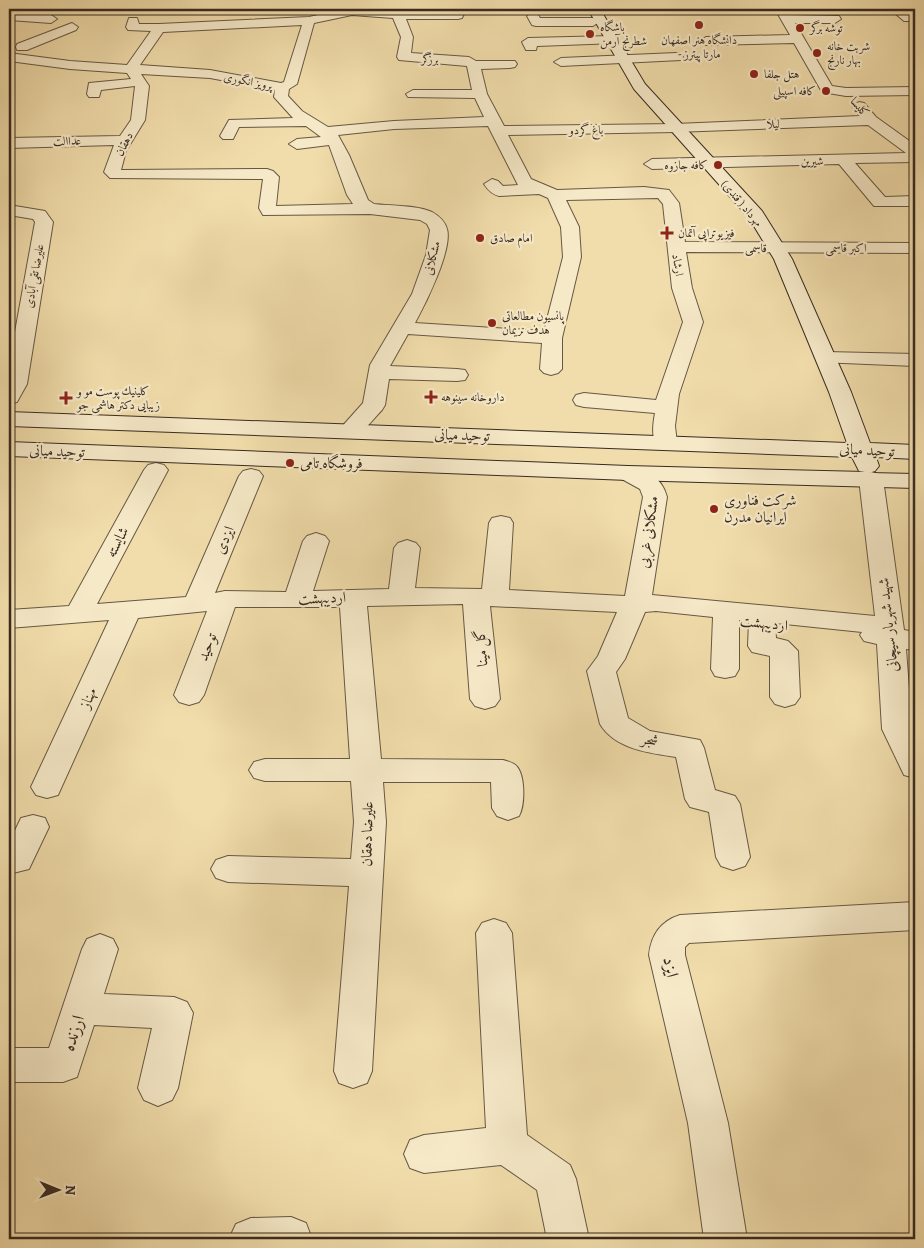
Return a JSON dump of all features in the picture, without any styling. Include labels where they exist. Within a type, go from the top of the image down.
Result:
[{"type":"street","points":[[896,9],[908,18]]},
{"type":"street","points":[[134,21],[132,26],[158,28],[196,22],[352,10],[400,21],[456,26]]},
{"type":"street","points":[[400,21],[452,16],[461,14],[461,10]]},
{"type":"street","points":[[282,87],[290,84],[306,13]]},
{"type":"street","points":[[784,14],[836,19]]},
{"type":"street","name":"کلیسا","points":[[784,14],[810,56],[827,89],[846,92],[871,120],[915,152]]},
{"type":"street","points":[[533,16],[536,22],[597,15]]},
{"type":"street","name":"مهرداد ( قندی)","points":[[597,15],[640,86],[675,128],[756,215],[776,248],[803,304],[861,450]]},
{"type":"street","points":[[9,16],[51,19]]},
{"type":"street","name":"برزگر","points":[[400,21],[407,37],[404,57],[424,66],[469,61],[473,64],[510,64]]},
{"type":"street","points":[[9,38],[17,54],[72,27]]},
{"type":"street","points":[[94,90],[140,82],[131,68],[149,46],[158,28]]},
{"type":"street","points":[[706,41],[800,39]]},
{"type":"street","points":[[538,41],[612,40]]},
{"type":"street","name":"پرویز انگوری","points":[[17,54],[70,65],[210,74],[282,87],[281,97],[308,122],[328,136]]},
{"type":"street","points":[[790,56],[810,56]]},
{"type":"street","points":[[561,62],[676,57]]},
{"type":"street","points":[[473,64],[480,94],[524,182],[548,192],[570,227],[572,257],[552,338],[551,369]]},
{"type":"street","name":"دهقان","points":[[140,82],[142,86],[138,120],[118,151],[112,172],[116,176],[214,166],[267,174],[271,177],[267,208],[269,211],[370,209]]},
{"type":"street","points":[[846,92],[915,91]]},
{"type":"street","points":[[413,94],[480,94]]},
{"type":"street","name":"لیلا","points":[[675,128],[741,130],[871,120]]},
{"type":"street","points":[[228,136],[234,123],[308,122]]},
{"type":"street","points":[[297,144],[328,136],[394,125],[496,126]]},
{"type":"street","name":"باغ گردو","points":[[496,126],[675,128]]},
{"type":"street","points":[[328,136],[360,202],[370,209]]},
{"type":"street","name":"عداالت","points":[[9,143],[125,140]]},
{"type":"street","points":[[839,144],[880,202],[915,201]]},
{"type":"street","name":"شیرین","points":[[652,164],[915,158]]},
{"type":"street","name":"ارشاد","points":[[492,184],[499,191],[644,192],[663,194],[671,202],[675,247],[682,288],[693,322],[668,394],[664,426],[666,442]]},
{"type":"street","name":"مشکلانی","points":[[349,431],[374,405],[380,364],[404,328],[422,294],[435,255],[439,230],[434,221],[424,215],[370,209]]},
{"type":"street","name":"علیرضا تقی آبادی","points":[[9,210],[46,211],[16,384],[9,397]]},
{"type":"street","name":"قاسمی","points":[[675,247],[776,248]]},
{"type":"street","name":"اکبر قاسمی","points":[[776,248],[915,249]]},
{"type":"street","points":[[9,305],[29,305]]},
{"type":"street","points":[[404,328],[552,338]]},
{"type":"street","points":[[826,358],[915,360]]},
{"type":"street","points":[[379,372],[457,375]]},
{"type":"street","points":[[584,400],[667,407]]},
{"type":"street","name":"توحید میانی","points":[[9,419],[915,452]]},
{"type":"street","name":"توحید میانی","points":[[9,450],[628,473],[915,481]]},
{"type":"street","name":"شهید شهریار سیچانی","points":[[861,450],[871,479],[899,634],[897,729],[915,767]]},
{"type":"street","name":"شایسته","points":[[78,615],[156,470]]},
{"type":"street","name":"مشکلانی غربی","points":[[628,473],[648,482],[654,489],[656,497],[637,605]]},
{"type":"street","name":"ایزدی","points":[[196,605],[251,476]]},
{"type":"street","name":"گل مینا","points":[[485,699],[486,597],[501,523]]},
{"type":"street","points":[[297,600],[316,541]]},
{"type":"street","points":[[401,596],[407,548]]},
{"type":"street","name":"اردیبهشت","points":[[9,619],[196,605],[225,599],[297,600],[401,596],[486,597],[637,605],[656,603],[899,634]]},
{"type":"street","name":"علیرضا دهقان","points":[[353,597],[370,822],[353,1071]]},
{"type":"street","name":"توحید","points":[[189,695],[225,599]]},
{"type":"street","name":"اردیبهشت","points":[[637,605],[655,611],[761,623],[899,634]]},
{"type":"street","name":"شجر","points":[[637,605],[629,615],[610,659],[601,673],[615,724],[643,741],[689,748],[701,799],[724,804],[733,857]]},
{"type":"street","name":"مهناز","points":[[47,788],[128,609]]},
{"type":"street","points":[[725,619],[725,669]]},
{"type":"street","points":[[761,623],[762,646],[784,650],[785,697]]},
{"type":"street","points":[[265,770],[366,772],[503,771],[506,774],[508,808]]},
{"type":"street","points":[[9,861],[18,860],[33,827]]},
{"type":"street","points":[[228,869],[366,873]]},
{"type":"street","name":"ایزد","points":[[725,1239],[708,1123],[667,955],[668,943],[680,929],[915,916]]},
{"type":"street","points":[[494,933],[507,1145]]},
{"type":"street","name":"ارزنده","points":[[9,1065],[63,1065],[100,949]]},
{"type":"street","points":[[81,1009],[174,1012],[158,1088]]},
{"type":"street","points":[[424,1154],[507,1145],[555,1179],[568,1239]]},
{"type":"place","name":"دانشگاه هنر اصفهان - مارتا پیترز","points":[[699,25]]},
{"type":"place","name":"توشه برگر","points":[[800,28]]},
{"type":"place","name":"باشگاه شطرنج آرمن","points":[[590,34]]},
{"type":"place","name":"شربت خانه بهار نارنج","points":[[817,53]]},
{"type":"place","name":"هتل جلفا","points":[[754,74]]},
{"type":"place","name":"کافه اسپیلی","points":[[826,91]]},
{"type":"place","name":"کافه جازوه","points":[[718,165]]},
{"type":"place","name":"فیزیوتراپی آتمان","points":[[667,233]]},
{"type":"place","name":"امام صادق","points":[[480,238]]},
{"type":"place","name":"پانسیون مطالعاتی هدف نریمان","points":[[492,323]]},
{"type":"place","name":"داروخانه سینوهه","points":[[431,397]]},
{"type":"place","name":"كلينيك پوست مو و زيبايى دکتر هاشمی جو","points":[[66,398]]},
{"type":"place","name":"فروشگاه تامی","points":[[290,463]]},
{"type":"place","name":"شرکت فناوری ایرانیان مدرن","points":[[714,509]]}]
